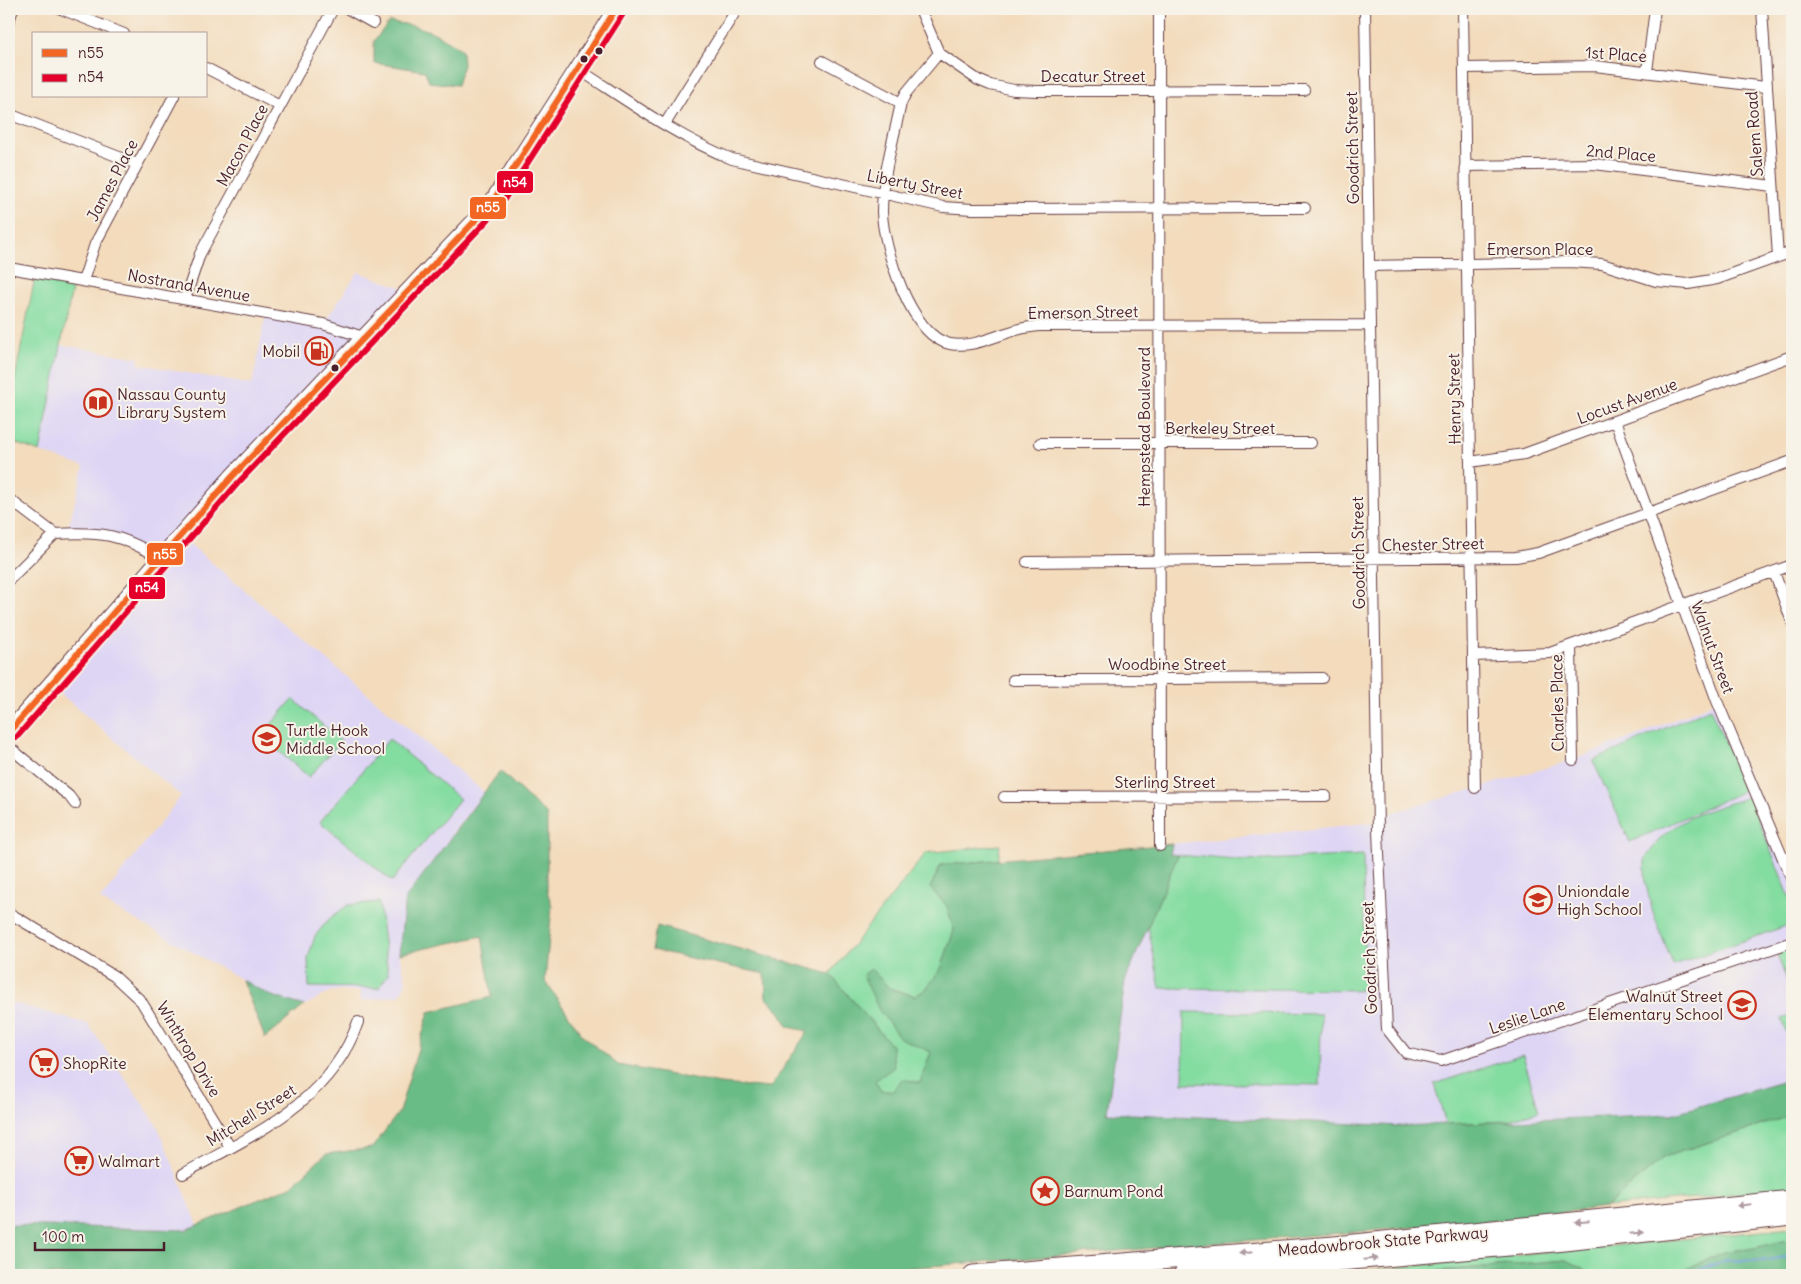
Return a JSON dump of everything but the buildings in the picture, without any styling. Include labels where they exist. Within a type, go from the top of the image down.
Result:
[{"type":"highway","name":"Meadowbrook State Parkway","points":[[973,1275],[1334,1246],[1792,1200]]},
{"type":"highway","name":"Meadowbrook State Parkway","points":[[1183,1275],[1565,1241],[1792,1216]]},
{"type":"main road","points":[[9,732],[232,477],[491,204],[616,9]]},
{"type":"street","points":[[9,21],[14,9]]},
{"type":"street","points":[[61,9],[119,32]]},
{"type":"street","name":"Macon Place","points":[[184,299],[200,254],[333,9]]},
{"type":"street","points":[[348,9],[373,23]]},
{"type":"street","points":[[665,124],[737,9]]},
{"type":"street","points":[[920,9],[939,53]]},
{"type":"street","name":"Hempstead Boulevard","points":[[1159,9],[1160,846]]},
{"type":"street","name":"Goodrich Street","points":[[1365,9],[1378,831],[1387,1029],[1406,1054],[1441,1061]]},
{"type":"street","name":"Henry Street","points":[[1463,9],[1474,788]]},
{"type":"street","points":[[1647,71],[1655,9]]},
{"type":"street","name":"Salem Road","points":[[1762,9],[1765,87],[1778,257]]},
{"type":"street","name":"Decatur Street","points":[[939,53],[978,80],[1004,89],[1037,91],[1304,90]]},
{"type":"street","name":"Emerson Street","points":[[939,53],[906,93],[901,103],[882,212],[886,239],[898,277],[917,320],[929,334],[939,340],[967,345],[1015,330],[1039,326],[1370,325]]},
{"type":"street","points":[[822,61],[901,103]]},
{"type":"street","name":"1st Place","points":[[1464,68],[1595,66],[1765,87]]},
{"type":"street","points":[[208,69],[280,106]]},
{"type":"street","name":"Liberty Street","points":[[578,69],[702,147],[732,159],[943,207],[972,209],[1305,208]]},
{"type":"street","name":"James Place","points":[[83,281],[95,244],[173,98]]},
{"type":"street","points":[[9,114],[137,164]]},
{"type":"street","name":"2nd Place","points":[[1466,166],[1594,164],[1773,186]]},
{"type":"street","name":"Emerson Place","points":[[1369,266],[1602,264],[1656,281],[1688,284],[1717,279],[1792,252]]},
{"type":"street","name":"Nostrand Avenue","points":[[9,268],[323,324],[363,337]]},
{"type":"street","name":"Locust Avenue","points":[[1470,462],[1524,454],[1792,356]]},
{"type":"street","name":"Walnut Street","points":[[1614,421],[1717,701],[1792,880]]},
{"type":"street","name":"Berkeley Street","points":[[1040,443],[1311,443]]},
{"type":"street","name":"Chester Street","points":[[1027,562],[1374,560],[1516,557],[1538,553],[1792,461]]},
{"type":"street","points":[[9,500],[55,534],[89,532],[110,535],[126,540],[160,558]]},
{"type":"street","points":[[9,580],[55,534]]},
{"type":"street","points":[[1473,656],[1538,655],[1571,646],[1792,565]]},
{"type":"street","points":[[1774,572],[1792,622]]},
{"type":"street","name":"Charles Place","points":[[1571,646],[1573,760]]},
{"type":"street","name":"Woodbine Street","points":[[1013,680],[1322,678]]},
{"type":"street","points":[[9,747],[69,796],[75,804]]},
{"type":"street","name":"Sterling Street","points":[[1004,797],[1326,796]]},
{"type":"street","name":"Winthrop Drive","points":[[9,913],[114,976],[141,1001],[230,1147]]},
{"type":"street","name":"Leslie Lane","points":[[1441,1061],[1792,942]]},
{"type":"street","name":"Mitchell Street","points":[[182,1174],[291,1111],[319,1088],[338,1063],[358,1022]]},
{"type":"shaded area","name":"Turtle Hook Middle School","points":[[358,272],[408,290],[180,536],[484,792],[452,834],[399,954],[406,981],[400,995],[361,1001],[361,991],[331,991],[304,1006],[269,995],[100,900],[181,796],[50,685],[160,558],[126,540],[67,533],[84,467],[40,452],[61,345],[139,358],[138,364],[252,385],[266,314],[323,324]]},
{"type":"shaded area","points":[[1717,701],[1792,880],[1792,1079],[1672,1114],[1402,1126],[1106,1113],[1125,981],[1178,855],[1170,854],[1172,844],[1377,822],[1378,817],[1573,760],[1641,734]]},
{"type":"shaded area","points":[[9,1002],[88,1024],[157,1125],[198,1225],[186,1230],[9,1225]]},
{"type":"green space","points":[[389,22],[428,30],[462,50],[463,65],[457,85],[429,82],[425,71],[374,63],[374,41]]},
{"type":"green space","points":[[36,272],[74,279],[40,452],[9,441],[9,408]]},
{"type":"green space","points":[[293,699],[341,741],[309,777],[261,736]]},
{"type":"green space","points":[[1710,708],[1746,790],[1630,842],[1593,761]]},
{"type":"green space","points":[[389,739],[460,799],[392,881],[320,822]]},
{"type":"green space","points":[[500,771],[547,815],[547,891],[552,906],[545,981],[583,1036],[618,1065],[720,1084],[770,1088],[808,1031],[789,1027],[778,1010],[766,997],[765,974],[653,950],[657,926],[830,974],[892,1046],[894,1067],[875,1081],[881,1091],[893,1091],[902,1079],[920,1083],[931,1052],[900,1038],[879,1010],[863,975],[871,969],[889,988],[915,996],[925,990],[941,969],[954,930],[947,906],[930,888],[941,865],[1172,844],[1170,854],[1178,855],[1125,981],[1107,1113],[1402,1126],[1672,1114],[1792,1079],[1792,1115],[1664,1157],[1606,1207],[1491,1221],[818,1275],[9,1275],[9,1225],[186,1230],[291,1186],[326,1154],[372,1148],[399,1112],[429,1012],[492,997],[482,936],[399,954],[405,899]]},
{"type":"green space","points":[[1749,797],[1792,903],[1792,924],[1673,965],[1650,901],[1645,874],[1645,861],[1662,837],[1672,828],[1696,815]]},
{"type":"green space","points":[[1000,845],[998,860],[941,865],[930,888],[947,906],[954,930],[941,969],[925,990],[915,996],[889,988],[871,969],[900,1037],[931,1052],[920,1083],[893,1091],[881,1091],[875,1081],[892,1046],[830,974],[926,853]]},
{"type":"green space","points":[[1178,855],[1247,861],[1363,855],[1365,990],[1160,988],[1148,926]]},
{"type":"green space","points":[[379,902],[388,974],[379,988],[309,987],[308,958],[315,936],[329,919],[348,905]]},
{"type":"green space","points":[[1792,942],[1792,976],[1786,979],[1775,948]]},
{"type":"green space","points":[[242,980],[269,995],[304,1006],[265,1038]]},
{"type":"green space","points":[[1184,1012],[1321,1014],[1320,1085],[1183,1083]]},
{"type":"green space","points":[[1792,1015],[1792,1051],[1782,1019]]},
{"type":"green space","points":[[1523,1055],[1539,1111],[1507,1121],[1446,1124],[1434,1084]]},
{"type":"green space","points":[[1792,1115],[1792,1188],[1606,1207],[1664,1157]]},
{"type":"green space","points":[[1792,1228],[1792,1239],[1750,1249],[1726,1251],[1673,1275],[1593,1275],[1566,1260],[1393,1275],[1321,1275]]},
{"type":"green space","points":[[1792,1239],[1792,1275],[1673,1275],[1726,1251],[1750,1249]]},
{"type":"green space","points":[[1566,1260],[1593,1275],[1393,1275]]},
{"type":"waterway","points":[[1686,1275],[1726,1260],[1761,1261],[1792,1256]]},
{"type":"transit line","name":"n55","points":[[9,732],[232,477],[491,204],[616,9]]},
{"type":"transit line","name":"n54","points":[[16,738],[238,483],[498,209],[623,14]]},
{"type":"place","name":"Mobil","points":[[319,351]]},
{"type":"place","name":"Nassau County Library System","points":[[98,403]]},
{"type":"place","name":"Turtle Hook Middle School","points":[[267,739]]},
{"type":"place","name":"Uniondale High School","points":[[1538,900]]},
{"type":"place","name":"Walnut Street Elementary School","points":[[1742,1005]]},
{"type":"place","name":"ShopRite","points":[[44,1063]]},
{"type":"place","name":"Walmart","points":[[79,1161]]},
{"type":"place","name":"Barnum Pond","points":[[1045,1191]]}]
